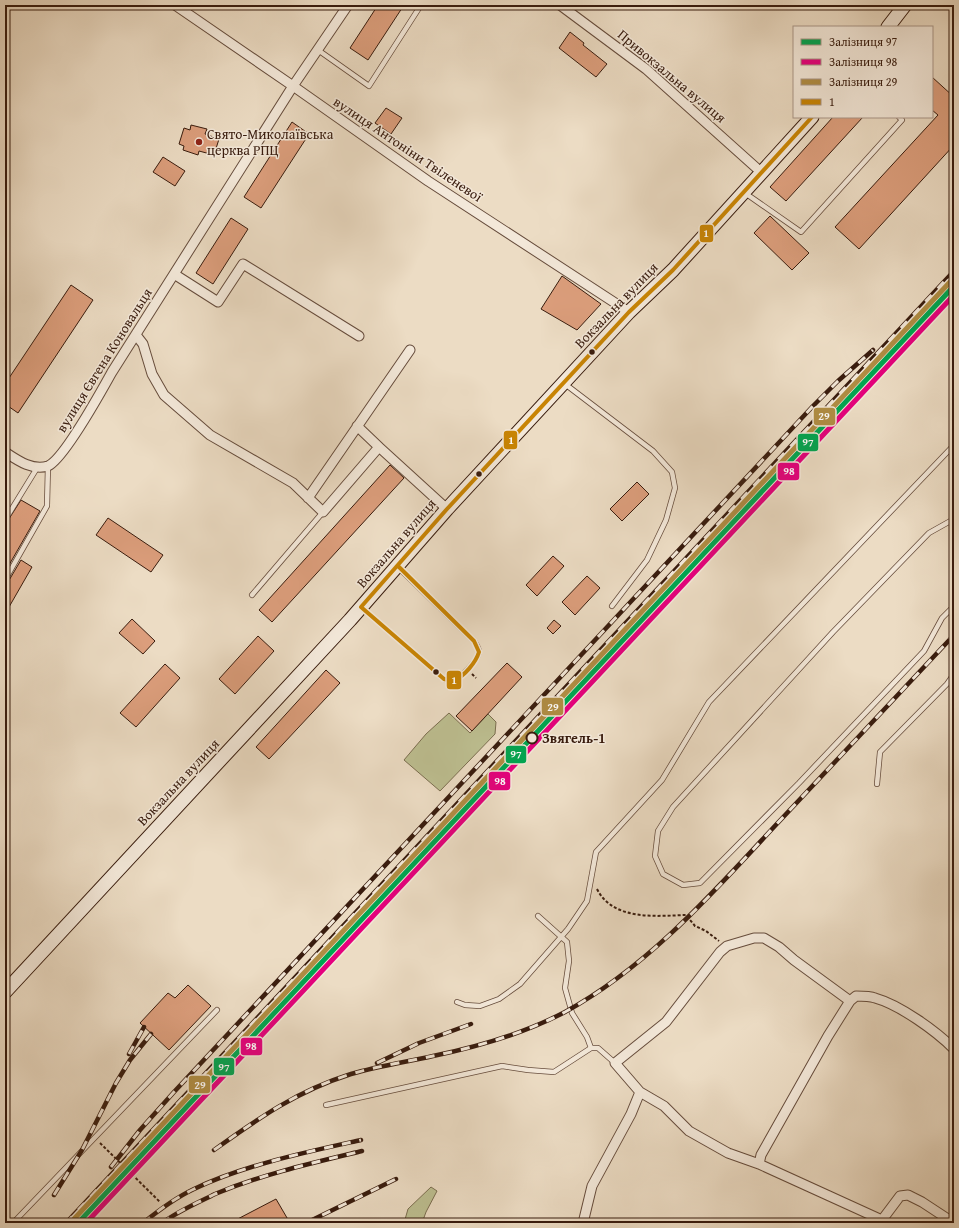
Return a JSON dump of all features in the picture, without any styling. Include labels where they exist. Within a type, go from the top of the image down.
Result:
[{"type":"street","name":"вулиця Антоніни Твіленевої","points":[[174,5],[428,181],[629,312]]},
{"type":"street","name":"вулиця Євгена Коновальця","points":[[48,466],[57,460],[88,414],[112,372],[293,86],[348,5]]},
{"type":"street","name":"Привокзальна вулиця","points":[[560,5],[646,69],[762,173]]},
{"type":"street","points":[[889,26],[905,5]]},
{"type":"street","name":"Вокзальна вулиця","points":[[5,992],[361,607],[447,509],[563,383],[629,312],[673,270],[811,118]]},
{"type":"street","points":[[174,274],[218,302],[243,264],[359,336]]},
{"type":"street","points":[[136,335],[143,344],[152,374],[164,395],[210,435],[293,483],[323,512],[379,447]]},
{"type":"street","points":[[308,498],[410,350]]},
{"type":"street","points":[[357,426],[447,509]]},
{"type":"street","points":[[6,455],[37,468],[48,466]]},
{"type":"street","points":[[850,1001],[794,960],[779,947],[764,938],[754,938],[727,946],[720,952],[666,1022],[615,1063],[640,1092],[664,1106],[689,1131],[728,1153],[759,1164],[882,1220],[900,1196],[908,1195],[922,1202],[954,1223]]},
{"type":"street","points":[[759,1164],[761,1155],[828,1036],[850,1001],[856,996],[874,997],[895,1007],[922,1023],[954,1049]]},
{"type":"street","points":[[583,1223],[592,1186],[631,1114],[640,1092]]},
{"type":"lane","points":[[318,50],[369,86],[421,5]]},
{"type":"lane","points":[[744,192],[800,232],[902,120],[900,118]]},
{"type":"lane","points":[[563,383],[653,451],[672,472],[675,488],[666,520],[647,560],[612,606]]},
{"type":"lane","points":[[457,1002],[465,1005],[480,1006],[499,999],[520,984],[562,937],[587,901],[596,852],[662,780],[709,702],[954,445]]},
{"type":"lane","points":[[5,580],[47,506],[48,466]]},
{"type":"lane","points":[[5,520],[37,468]]},
{"type":"lane","points":[[252,595],[323,512]]},
{"type":"lane","points":[[954,519],[929,533],[924,538],[833,632],[673,807],[658,830],[655,856],[663,874],[683,885],[700,883],[924,651],[942,618],[954,606]]},
{"type":"lane","points":[[361,607],[444,679],[454,680],[472,664],[478,655],[479,650],[474,641],[398,566]]},
{"type":"lane","points":[[877,784],[880,752],[947,684],[954,674]]},
{"type":"lane","points":[[538,916],[567,942],[569,961],[565,988],[572,1013],[587,1037],[591,1048]]},
{"type":"lane","points":[[13,1223],[217,1010]]},
{"type":"lane","points":[[326,1106],[502,1066],[554,1072],[591,1048],[598,1048],[615,1063]]},
{"type":"path","points":[[592,876],[602,897],[617,909],[635,915],[686,915],[695,926],[706,931],[727,946]]},
{"type":"path","points":[[95,1138],[160,1202]]},
{"type":"green space","points":[[449,713],[470,733],[488,714],[496,722],[495,734],[440,791],[404,760],[426,734]]},
{"type":"green space","points":[[431,1187],[437,1191],[422,1223],[404,1223],[408,1209]]},
{"type":"building","points":[[378,5],[404,5],[368,60],[350,48]]},
{"type":"building","points":[[570,32],[584,43],[583,45],[607,64],[596,77],[559,48]]},
{"type":"building","points":[[933,78],[954,97],[954,145],[859,249],[835,227],[938,115],[933,111]]},
{"type":"building","points":[[386,108],[402,118],[391,134],[375,123]]},
{"type":"building","points":[[832,118],[862,118],[786,201],[770,187]]},
{"type":"building","points":[[292,122],[309,134],[261,208],[244,197]]},
{"type":"building","name":"Свято-Миколаївська церква РПЦ","points":[[191,125],[207,129],[205,134],[219,139],[214,155],[199,151],[198,155],[183,150],[184,146],[179,144],[184,128],[190,130]]},
{"type":"building","points":[[163,157],[185,171],[175,186],[153,172]]},
{"type":"building","points":[[770,216],[809,253],[792,270],[754,233]]},
{"type":"building","points":[[231,218],[248,229],[213,284],[196,273]]},
{"type":"building","points":[[562,276],[601,304],[577,330],[541,309]]},
{"type":"building","points":[[71,285],[93,300],[18,413],[5,404],[5,384]]},
{"type":"building","points":[[390,465],[404,478],[272,622],[259,610]]},
{"type":"building","points":[[637,482],[649,494],[622,521],[610,509]]},
{"type":"building","points":[[21,500],[40,511],[5,572],[5,525]]},
{"type":"building","points":[[108,518],[163,555],[151,572],[96,535]]},
{"type":"building","points":[[553,556],[564,566],[537,596],[526,585]]},
{"type":"building","points":[[21,560],[32,567],[5,614],[5,584],[8,582]]},
{"type":"building","points":[[587,576],[600,588],[575,615],[562,602]]},
{"type":"building","points":[[132,619],[155,641],[143,654],[119,633]]},
{"type":"building","points":[[554,620],[561,626],[553,634],[547,628]]},
{"type":"building","points":[[258,636],[274,651],[235,694],[219,679]]},
{"type":"building","points":[[507,663],[522,677],[472,731],[456,716]]},
{"type":"building","points":[[165,664],[180,678],[136,727],[120,713]]},
{"type":"building","points":[[326,670],[340,683],[269,759],[256,747]]},
{"type":"building","points":[[188,985],[211,1006],[169,1050],[140,1023],[168,993],[175,998]]},
{"type":"building","points":[[276,1199],[290,1223],[230,1223]]},
{"type":"railway","points":[[66,1223],[954,271]]},
{"type":"railway","points":[[111,1167],[140,1130],[174,1092],[813,406],[838,381],[873,350]]},
{"type":"railway","points":[[214,1150],[279,1106],[331,1081],[361,1071],[484,1044],[550,1020],[595,994],[623,974],[676,929],[725,879],[954,635]]},
{"type":"railway","points":[[377,1063],[419,1043],[471,1024]]},
{"type":"railway","points":[[129,1054],[144,1027]]},
{"type":"railway","points":[[54,1195],[82,1150],[116,1083],[130,1060],[151,1034]]},
{"type":"railway","points":[[143,1223],[180,1196],[213,1180],[276,1160],[361,1140]]},
{"type":"railway","points":[[162,1223],[188,1207],[233,1187],[288,1170],[362,1151]]},
{"type":"railway","points":[[306,1223],[396,1179]]},
{"type":"rail line","name":"29","points":[[74,1219],[950,282]]},
{"type":"rail line","name":"97","points":[[78,1223],[954,286]]},
{"type":"rail line","name":"98","points":[[86,1223],[954,295]]},
{"type":"transit line","name":"1","points":[[398,566],[474,641],[479,652],[469,669],[462,676],[454,680],[444,679],[361,607],[447,509],[629,312],[673,270],[811,118]]},
{"type":"place","name":"Свято-Миколаївська церква РПЦ","points":[[199,142]]},
{"type":"place","name":"Звягель-1","points":[[532,738]]}]
